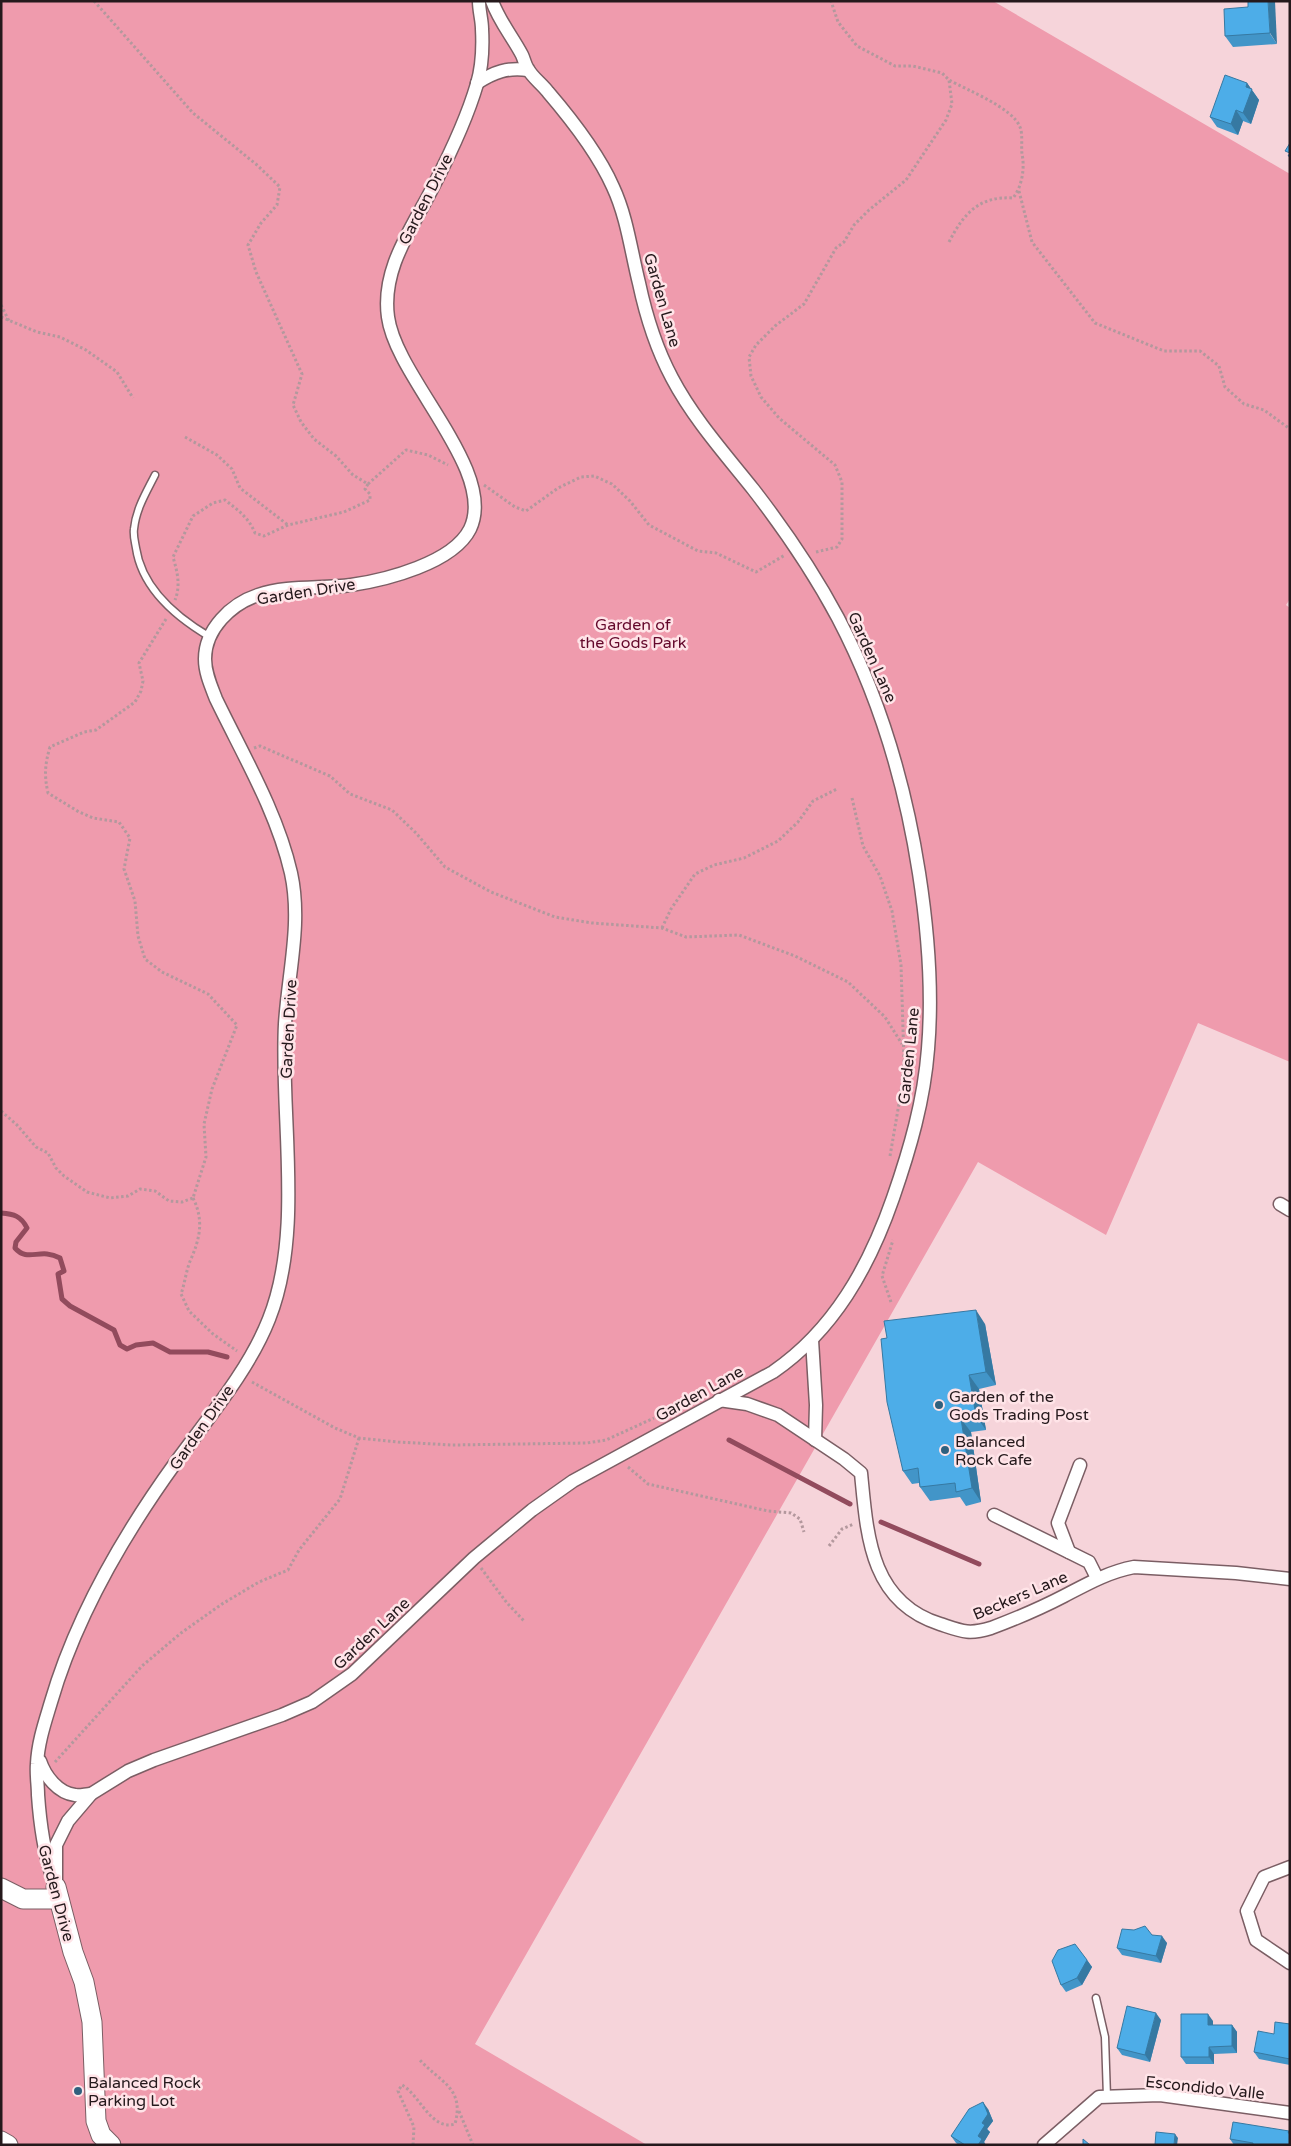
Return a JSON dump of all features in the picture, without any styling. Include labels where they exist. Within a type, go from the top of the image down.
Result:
[{"type":"street","name":"Garden Drive","points":[[111,2145],[101,2135],[96,2121],[92,2022],[84,1982],[73,1952],[58,1893],[43,1849],[36,1766],[41,1733],[58,1678],[105,1574],[146,1507],[247,1362],[269,1319],[285,1254],[288,1222],[285,1023],[294,947],[292,875],[278,830],[207,677],[204,658],[210,637],[222,617],[238,604],[259,594],[352,584],[427,564],[456,546],[469,529],[475,508],[465,465],[409,369],[394,338],[388,318],[387,293],[391,271],[403,242],[435,184],[462,125],[477,83],[482,57],[479,1]]},
{"type":"street","name":"Garden Lane","points":[[58,1893],[56,1845],[68,1821],[91,1794],[136,1767],[282,1715],[312,1702],[333,1689],[352,1674],[474,1558],[532,1510],[573,1481],[773,1372],[792,1359],[812,1340],[858,1280],[884,1224],[914,1135],[928,1048],[930,1007],[927,923],[903,785],[880,711],[861,664],[837,615],[800,556],[758,495],[710,434],[673,380],[653,338],[629,236],[613,187],[579,132],[549,93],[528,70],[492,1]]},
{"type":"street","points":[[477,83],[499,71],[514,68],[528,70]]},
{"type":"street","points":[[812,1340],[816,1405],[815,1440]]},
{"type":"street","name":"Beckers Lane","points":[[719,1400],[755,1406],[778,1414],[844,1459],[861,1474],[865,1519],[881,1575],[889,1590],[919,1614],[933,1621],[970,1633],[992,1627],[1062,1597],[1097,1578],[1134,1567],[1236,1573],[1290,1579]]},
{"type":"street","points":[[1069,1552],[1058,1523],[1080,1465]]},
{"type":"street","points":[[994,1515],[1089,1562],[1097,1578]]},
{"type":"street","points":[[38,1756],[44,1773],[51,1782],[74,1795],[91,1794]]},
{"type":"street","points":[[1290,1866],[1264,1876],[1246,1911],[1256,1940],[1290,1963]]},
{"type":"street","points":[[1,1888],[23,1899],[58,1893]]},
{"type":"street","name":"Escondido Valle","points":[[1044,2145],[1099,2097],[1160,2095],[1290,2113]]},
{"type":"street","points":[[1,2141],[8,2145]]},
{"type":"lane","points":[[155,475],[138,507],[133,531],[137,555],[146,580],[171,609],[189,624],[210,637]]},
{"type":"lane","points":[[1096,1998],[1105,2037],[1107,2097]]},
{"type":"path","points":[[94,1],[193,113],[257,165],[280,187],[277,205],[260,223],[248,245],[256,272],[302,374],[293,405],[301,422],[314,439],[336,456],[353,475],[368,484]]},
{"type":"path","points":[[831,1],[838,22],[857,46],[895,66],[913,66],[942,73],[949,80],[998,106],[1011,116],[1020,127],[1024,162],[1019,191],[1032,242],[1095,323],[1164,351],[1200,350],[1219,366],[1225,387],[1244,404],[1264,410],[1290,429]]},
{"type":"path","points":[[658,1417],[606,1440],[587,1443],[452,1445],[398,1442],[359,1438],[335,1428],[250,1381],[247,1362],[189,1311],[181,1294],[190,1260],[197,1247],[200,1232],[197,1206],[193,1198],[206,1157],[204,1124],[212,1089],[237,1025],[208,994],[162,972],[145,959],[138,936],[135,902],[124,869],[130,838],[119,822],[93,818],[78,812],[48,792],[44,767],[50,747],[84,732],[96,730],[134,702],[142,691],[143,681],[140,663],[142,657],[171,609],[179,591],[178,573],[173,557],[193,516],[213,503],[225,500],[244,515],[252,525],[255,534],[264,536],[288,525],[344,512],[370,500],[370,494],[365,488],[406,450],[428,455],[468,475],[515,507],[526,511],[558,488],[580,477],[594,476],[612,484],[630,501],[649,525],[698,551],[716,553],[756,572],[785,555],[800,556],[837,547],[842,539],[842,482],[835,466],[779,418],[761,396],[751,376],[749,357],[756,345],[804,304],[836,248],[844,242],[854,225],[869,210],[906,180],[946,120],[952,104],[949,80]]},
{"type":"path","points":[[950,242],[966,214],[980,203],[999,197],[1013,198],[1019,191]]},
{"type":"path","points":[[1,305],[9,322]]},
{"type":"path","points":[[1,317],[9,322],[37,332],[60,337],[86,350],[117,372],[133,398]]},
{"type":"path","points":[[185,437],[218,455],[232,469],[240,488],[288,525]]},
{"type":"path","points":[[242,752],[260,746],[330,776],[350,794],[392,810],[445,867],[491,892],[555,917],[592,923],[662,928],[686,937],[739,935],[795,956],[848,982],[885,1017],[903,1046]]},
{"type":"path","points":[[662,928],[671,909],[695,874],[714,865],[744,858],[778,841],[798,822],[813,801],[837,789]]},
{"type":"path","points":[[852,798],[863,846],[880,876],[892,911],[901,965],[903,1046],[901,1092],[888,1162]]},
{"type":"path","points":[[1,1112],[17,1125],[36,1147],[48,1153],[56,1168],[64,1176],[87,1192],[110,1198],[128,1196],[140,1190],[155,1191],[169,1201],[182,1202],[193,1198]]},
{"type":"path","points":[[890,1232],[893,1242],[882,1276],[891,1302]]},
{"type":"path","points":[[44,1773],[85,1732],[142,1666],[181,1633],[222,1604],[259,1582],[288,1570],[299,1550],[340,1499],[359,1438]]},
{"type":"path","points":[[606,1440],[636,1475],[648,1484],[768,1511],[791,1513],[800,1519],[804,1532]]},
{"type":"path","points":[[829,1546],[842,1530],[865,1519]]},
{"type":"path","points":[[474,1558],[507,1603],[525,1622]]},
{"type":"path","points":[[418,2059],[430,2072],[445,2081],[455,2098],[473,2145]]},
{"type":"path","points":[[413,2145],[414,2127],[398,2091],[402,2085],[410,2089],[438,2123],[448,2126],[455,2124],[459,2111]]},
{"type":"green space","name":"Garden of the Gods Park","points":[[1,1],[993,1],[1290,174],[1290,599],[1286,605],[1290,608],[1290,1062],[1198,1023],[1106,1235],[978,1162],[475,2044],[647,2145],[1,2145]]},
{"type":"building","points":[[1248,1],[1268,1],[1270,33],[1225,36],[1224,9],[1248,7]]},
{"type":"building","points":[[1225,75],[1247,83],[1246,87],[1252,89],[1243,113],[1236,110],[1231,124],[1210,117]]},
{"type":"building","points":[[1290,143],[1290,153],[1285,151]]},
{"type":"building","name":"Garden of the Gods Trading Post","points":[[976,1310],[986,1372],[969,1375],[976,1416],[961,1419],[972,1488],[956,1492],[955,1483],[920,1487],[918,1468],[903,1471],[887,1402],[881,1339],[887,1338],[884,1321]]},
{"type":"building","points":[[1145,1926],[1152,1935],[1162,1936],[1156,1956],[1117,1948],[1122,1929],[1134,1930]]},
{"type":"building","points":[[1075,1944],[1087,1960],[1077,1978],[1061,1985],[1052,1961],[1058,1950]]},
{"type":"building","points":[[1127,2006],[1156,2013],[1145,2055],[1117,2048]]},
{"type":"building","points":[[1181,2014],[1208,2014],[1208,2025],[1232,2025],[1232,2046],[1209,2047],[1209,2057],[1181,2057]]},
{"type":"building","points":[[1275,2022],[1290,2024],[1290,2059],[1254,2052],[1258,2031],[1274,2034]]},
{"type":"building","points":[[983,2102],[988,2114],[982,2123],[985,2125],[978,2136],[982,2139],[978,2145],[965,2145],[951,2136],[969,2109]]},
{"type":"building","points":[[1233,2122],[1289,2131],[1290,2145],[1253,2145],[1253,2143],[1230,2139]]},
{"type":"building","points":[[1156,2132],[1175,2134],[1174,2145],[1155,2145]]},
{"type":"building","points":[[1083,2139],[1090,2145],[1083,2145]]},
{"type":"waterway","points":[[1,1213],[17,1216],[27,1228],[16,1242],[15,1248],[20,1252],[30,1255],[53,1255],[60,1258],[64,1271],[58,1274],[62,1299],[70,1306],[114,1330],[120,1345],[127,1349],[136,1345],[153,1343],[170,1352],[208,1352],[227,1357]]},
{"type":"waterway","points":[[729,1440],[850,1504]]},
{"type":"waterway","points":[[881,1522],[979,1564]]},
{"type":"place","name":"Garden of the Gods Trading Post","points":[[939,1405]]},
{"type":"place","name":"Balanced Rock Cafe","points":[[945,1450]]},
{"type":"place","name":"Balanced Rock Parking Lot","points":[[78,2091]]}]
